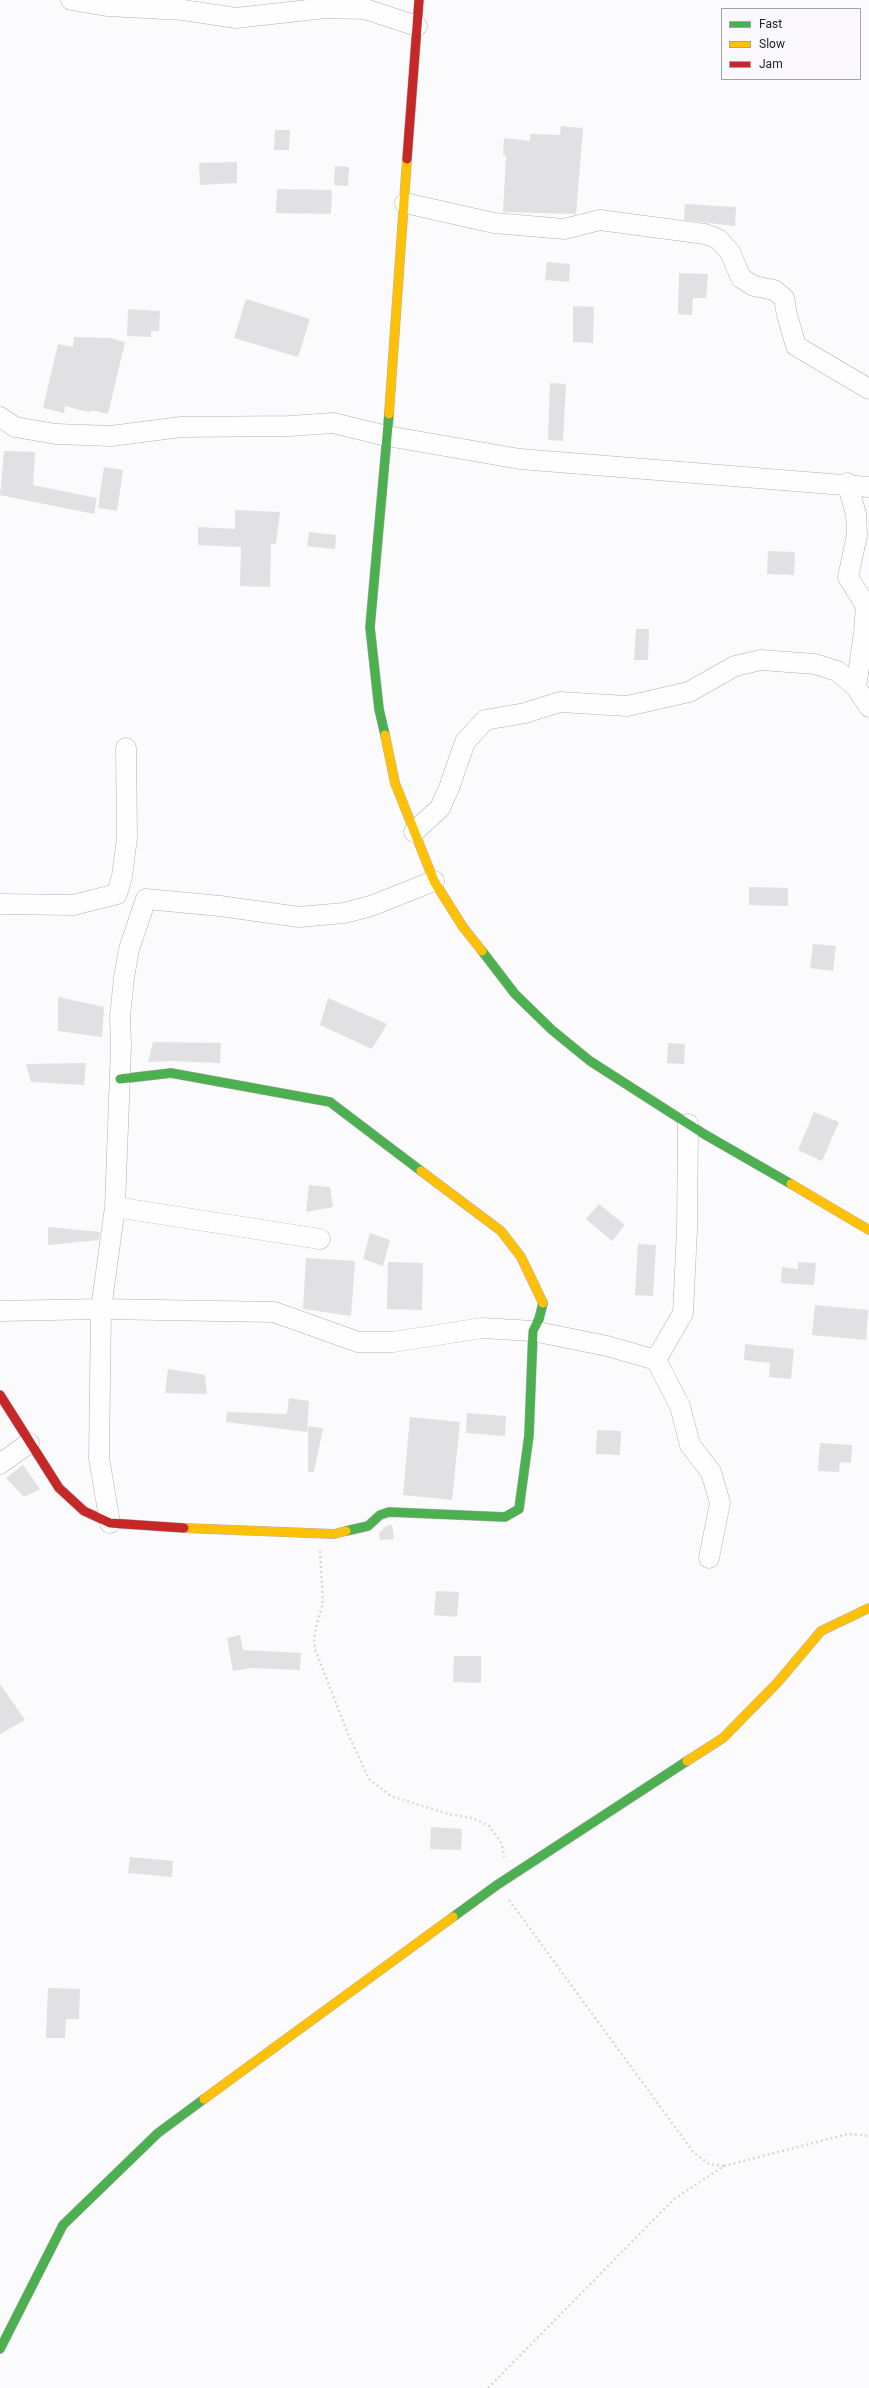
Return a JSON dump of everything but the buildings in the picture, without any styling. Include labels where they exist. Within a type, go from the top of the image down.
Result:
[{"type":"street","points":[[71,0],[120,3],[236,18],[325,8],[364,9],[417,26]]},
{"type":"street","points":[[419,0],[387,436],[370,627],[379,709],[395,783],[434,881],[463,927],[515,994],[552,1030],[590,1061],[688,1124],[869,1230]]},
{"type":"street","points":[[405,203],[494,223],[564,229],[600,220],[705,234],[718,239],[730,252],[741,278],[754,286],[774,290],[784,298],[787,315],[796,346],[869,389]]},
{"type":"street","points":[[0,417],[15,427],[56,434],[111,436],[181,427],[290,426],[333,423],[387,436],[520,459],[847,483],[869,487]]},
{"type":"street","points":[[847,483],[856,514],[857,534],[848,577],[866,606],[864,633],[856,687]]},
{"type":"street","points":[[414,832],[440,808],[449,788],[465,742],[485,720],[525,713],[560,702],[627,706],[688,692],[735,666],[761,660],[815,664],[837,671],[856,687],[869,707]]},
{"type":"street","points":[[117,894],[127,838],[126,748]]},
{"type":"street","points":[[0,904],[73,905],[117,894],[146,899],[220,906],[299,916],[344,913],[371,906],[434,881]]},
{"type":"street","points":[[110,1523],[99,1458],[101,1309],[115,1207],[120,1079],[120,1016],[124,978],[129,949],[146,899]]},
{"type":"street","points":[[0,1394],[29,1443],[59,1488],[84,1511],[110,1523],[223,1531],[320,1532],[334,1534],[368,1526],[380,1515],[389,1512],[505,1517],[518,1509],[529,1435],[528,1395],[533,1331],[539,1319],[543,1300],[521,1257],[501,1231],[330,1102],[171,1073],[120,1079]]},
{"type":"street","points":[[656,1360],[682,1313],[686,1230],[688,1124]]},
{"type":"street","points":[[115,1207],[320,1239]]},
{"type":"street","points":[[0,1311],[101,1309],[274,1312],[358,1342],[393,1342],[482,1328],[533,1331],[607,1346],[656,1360],[680,1406],[690,1445],[711,1472],[720,1503],[709,1558]]},
{"type":"street","points":[[0,1464],[29,1443]]},
{"type":"street","points":[[0,2349],[63,2225],[158,2134],[497,1885],[723,1738],[778,1682],[821,1630],[869,1608]]},
{"type":"path","points":[[320,1532],[323,1604],[315,1631],[315,1650],[348,1734],[369,1779],[391,1796],[448,1814],[472,1818],[489,1826],[502,1844],[506,1867],[497,1885],[694,2153],[708,2164],[724,2166]]},
{"type":"path","points":[[488,2388],[674,2199],[724,2166],[848,2134],[869,2136]]},
{"type":"traffic: fast","points":[[385,735],[379,709],[370,627],[389,414]]},
{"type":"traffic: fast","points":[[482,951],[515,994],[552,1030],[590,1061],[704,1134],[791,1184]]},
{"type":"traffic: fast","points":[[120,1079],[171,1073],[330,1102],[421,1171]]},
{"type":"traffic: fast","points":[[346,1531],[368,1526],[380,1515],[389,1512],[505,1517],[519,1509],[529,1435],[533,1331],[539,1319],[543,1303]]},
{"type":"traffic: fast","points":[[453,1917],[497,1885],[687,1761]]},
{"type":"traffic: fast","points":[[0,2349],[63,2225],[158,2133],[204,2099]]},
{"type":"traffic: slow","points":[[389,414],[407,159]]},
{"type":"traffic: slow","points":[[385,735],[395,783],[434,881],[463,927],[482,951]]},
{"type":"traffic: slow","points":[[421,1171],[501,1231],[521,1257],[543,1303]]},
{"type":"traffic: slow","points":[[791,1184],[869,1230]]},
{"type":"traffic: slow","points":[[184,1528],[334,1534],[346,1531]]},
{"type":"traffic: slow","points":[[687,1761],[723,1738],[778,1682],[821,1631],[869,1608]]},
{"type":"traffic: slow","points":[[204,2099],[453,1917]]},
{"type":"traffic: jam","points":[[407,159],[419,0]]},
{"type":"traffic: jam","points":[[0,1395],[59,1488],[84,1511],[110,1523],[184,1528]]}]
